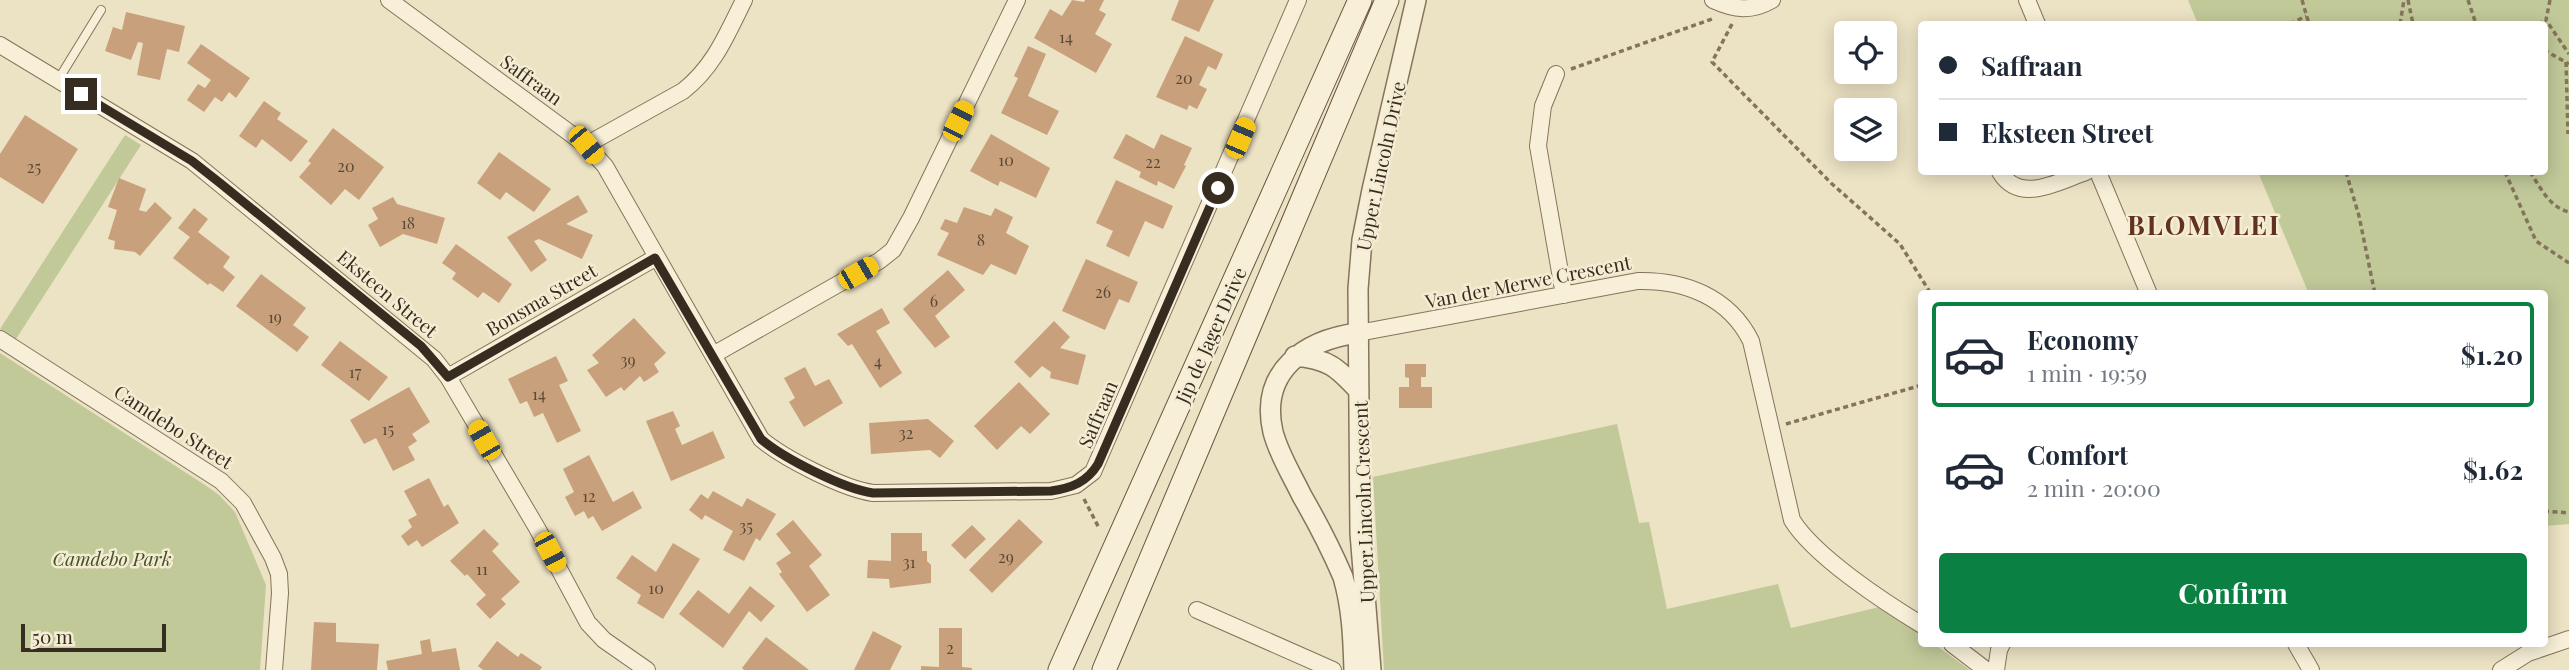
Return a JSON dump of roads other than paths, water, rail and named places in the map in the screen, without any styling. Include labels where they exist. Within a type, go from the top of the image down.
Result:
[{"type":"main road","name":"Jip de Jager Drive","points":[[1060,670],[1360,0]]},
{"type":"main road","name":"Jip de Jager Drive","points":[[1104,670],[1387,0]]},
{"type":"street","name":"Saffraan","points":[[389,0],[586,145],[605,166],[655,258],[761,439],[775,451],[854,488],[873,493],[1051,491],[1076,485],[1086,479],[1098,464],[1298,0]]},
{"type":"street","points":[[407,14],[418,0]]},
{"type":"street","points":[[586,145],[695,82],[719,51],[744,0]]},
{"type":"street","points":[[713,355],[879,261],[893,250],[1017,0]]},
{"type":"street","name":"Upper Lincoln Drive","points":[[1358,333],[1362,240],[1416,0]]},
{"type":"street","points":[[1713,0],[1739,9],[1752,9],[1772,0]]},
{"type":"street","points":[[2027,0],[2036,21]]},
{"type":"street","name":"Eksteen Street","points":[[0,45],[192,161],[421,346],[448,377],[537,528],[588,623],[604,640],[641,669]]},
{"type":"street","points":[[1556,75],[1543,106],[1538,146],[1564,295]]},
{"type":"street","points":[[2002,175],[2018,188],[2028,190],[2078,175]]},
{"type":"street","points":[[2099,175],[2147,290]]},
{"type":"street","name":"Bonsma Street","points":[[448,377],[655,258]]},
{"type":"street","name":"Van der Merwe Crescent","points":[[1358,333],[1622,283],[1654,280],[1685,285],[1714,299],[1738,320],[1751,341],[1792,520],[1800,533],[1844,571],[1918,622]]},
{"type":"street","points":[[1354,670],[1352,623],[1343,577],[1285,463],[1271,417],[1274,393],[1282,373],[1295,356],[1341,336],[1358,333]]},
{"type":"street","name":"Upper Lincoln Crescent","points":[[1358,333],[1360,533],[1371,670]]},
{"type":"street","name":"Camdebo Street","points":[[0,339],[221,481],[243,503],[279,574],[274,670]]},
{"type":"street","points":[[1295,356],[1316,358],[1330,363],[1359,391]]},
{"type":"street","points":[[1197,610],[1333,670]]},
{"type":"street","points":[[2548,646],[2569,639]]},
{"type":"street","points":[[1956,647],[1986,670]]},
{"type":"street","points":[[1996,670],[2000,647]]},
{"type":"street","points":[[2298,647],[2311,670]]},
{"type":"street","points":[[2501,670],[2528,653],[2546,647]]},
{"type":"lane","points":[[58,80],[102,10]]},
{"type":"district","name":"BLOMVLEI","points":[[2204,224]]},
{"type":"park label","name":"Camdebo Park","points":[[112,558]]}]
